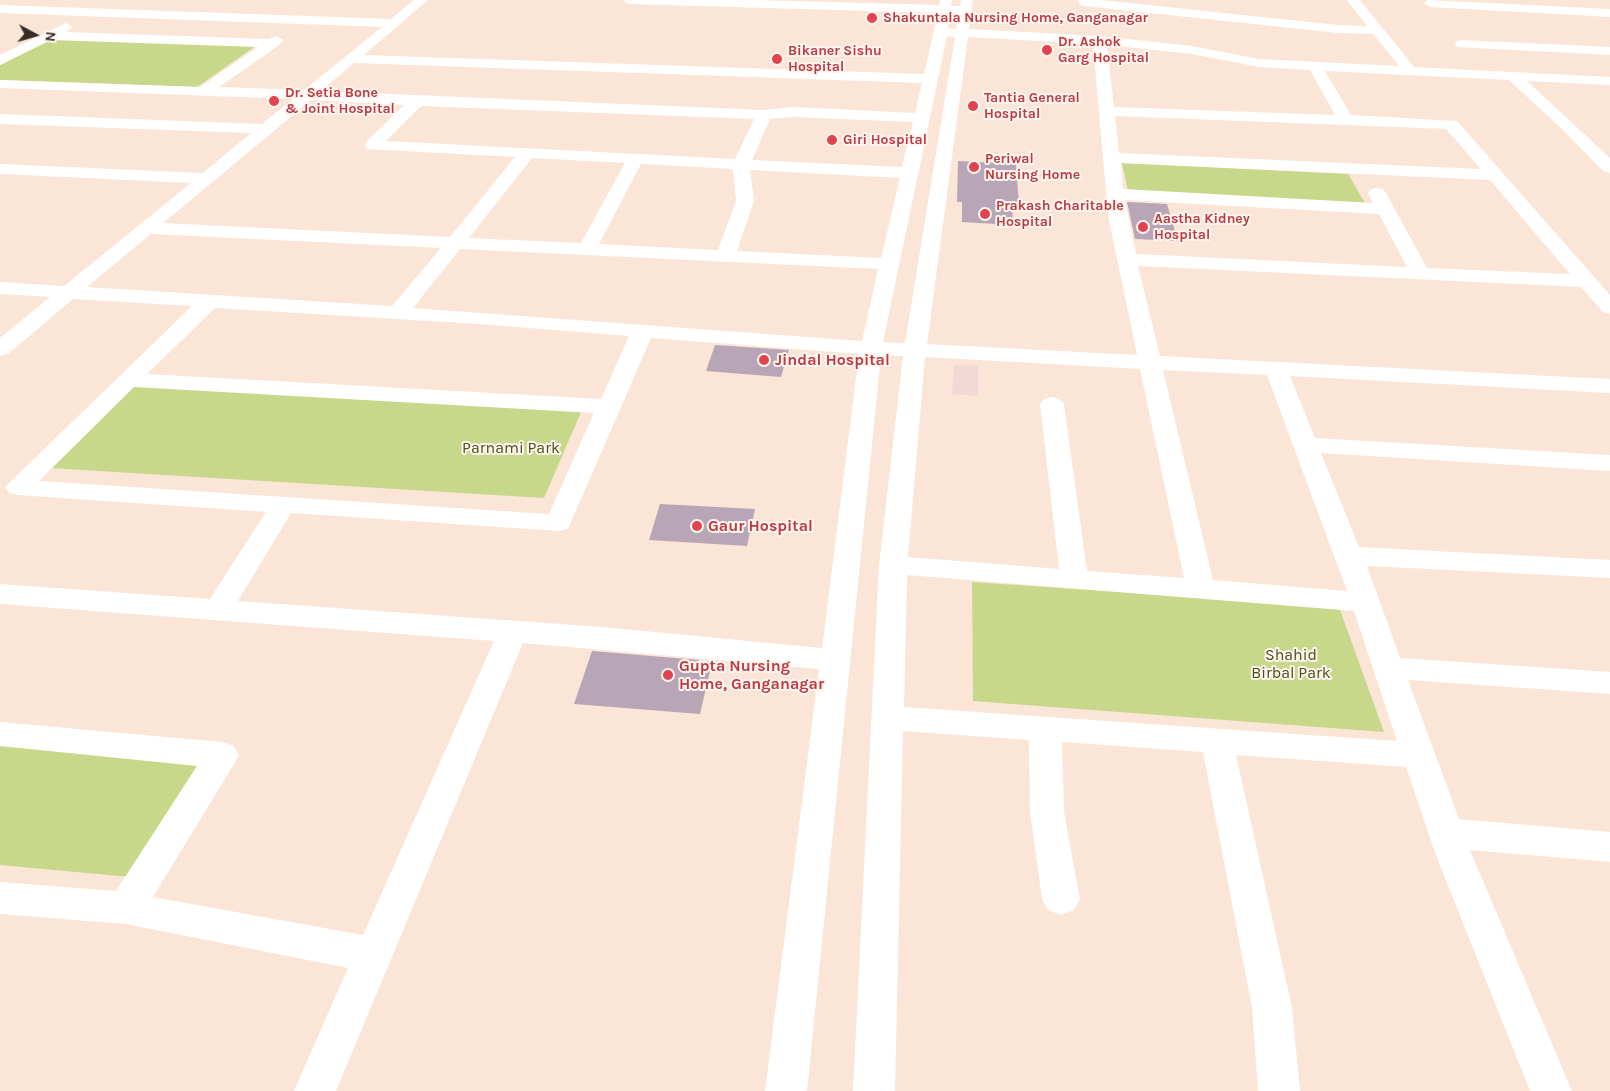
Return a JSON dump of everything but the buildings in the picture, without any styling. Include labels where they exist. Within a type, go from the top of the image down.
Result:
[{"type":"street","points":[[0,349],[422,0]]},
{"type":"street","points":[[629,0],[741,2],[955,12]]},
{"type":"street","points":[[839,0],[955,12],[1092,37],[1192,50],[1259,64],[1598,80]]},
{"type":"street","points":[[1189,0],[1195,14]]},
{"type":"street","points":[[1353,0],[1411,72]]},
{"type":"street","points":[[1429,2],[1518,4],[1610,12]]},
{"type":"street","points":[[1429,2],[1440,16]]},
{"type":"street","points":[[1084,4],[1338,29],[1377,30]]},
{"type":"street","points":[[1518,4],[1534,21]]},
{"type":"street","points":[[1256,7],[1264,21]]},
{"type":"street","points":[[0,9],[394,23]]},
{"type":"street","points":[[0,17],[17,9]]},
{"type":"street","points":[[0,61],[94,12]]},
{"type":"street","points":[[786,1091],[871,348],[930,79],[955,12]]},
{"type":"street","points":[[874,1091],[893,565],[915,350],[955,12]]},
{"type":"street","points":[[204,91],[308,20]]},
{"type":"street","points":[[1451,30],[1488,76]]},
{"type":"street","points":[[1547,35],[1574,64],[1598,80],[1610,92]]},
{"type":"street","points":[[49,36],[273,43]]},
{"type":"street","points":[[1092,37],[1106,111],[1117,215],[1201,590]]},
{"type":"street","points":[[1462,44],[1610,51]]},
{"type":"street","points":[[349,59],[930,79]]},
{"type":"street","points":[[1316,67],[1346,120]]},
{"type":"street","points":[[1514,77],[1570,128],[1610,168]]},
{"type":"street","points":[[0,84],[307,94],[417,101],[764,115],[792,112],[893,115],[922,118]]},
{"type":"street","points":[[417,101],[373,144],[910,172]]},
{"type":"street","points":[[1106,111],[1451,124],[1610,308]]},
{"type":"street","points":[[725,256],[745,201],[741,164],[764,115]]},
{"type":"street","points":[[0,119],[266,129]]},
{"type":"street","points":[[398,313],[528,152]]},
{"type":"street","points":[[587,249],[636,158]]},
{"type":"street","points":[[1111,158],[1495,175]]},
{"type":"street","points":[[1363,169],[1420,273]]},
{"type":"street","points":[[0,170],[207,178]]},
{"type":"street","points":[[1114,194],[1386,209]]},
{"type":"street","points":[[147,228],[890,264]]},
{"type":"street","points":[[1128,260],[1586,281]]},
{"type":"street","points":[[0,288],[398,313],[871,348],[1610,386]]},
{"type":"street","points":[[210,301],[18,487],[558,523],[643,330]]},
{"type":"street","points":[[1276,369],[1349,556],[1446,833],[1551,1091]]},
{"type":"street","points":[[129,380],[609,407]]},
{"type":"street","points":[[1052,404],[1074,580]]},
{"type":"street","points":[[1305,445],[1605,469]]},
{"type":"street","points":[[218,610],[284,504]]},
{"type":"street","points":[[1349,556],[1610,570]]},
{"type":"street","points":[[893,565],[1365,602]]},
{"type":"street","points":[[0,594],[514,632],[835,660]]},
{"type":"street","points":[[315,1091],[514,632]]},
{"type":"street","points":[[1389,668],[1610,682]]},
{"type":"street","points":[[888,718],[1420,756]]},
{"type":"street","points":[[1044,728],[1047,812],[1061,899]]},
{"type":"street","points":[[0,734],[222,755],[126,908]]},
{"type":"street","points":[[1217,741],[1272,1008],[1279,1091]]},
{"type":"street","points":[[1446,833],[1610,847]]},
{"type":"street","points":[[0,898],[126,908],[374,955]]},
{"type":"shaded area","points":[[954,365],[978,366],[978,396],[952,394]]},
{"type":"green space","points":[[50,38],[257,45],[197,87],[0,80],[0,65]]},
{"type":"green space","points":[[1122,163],[1348,174],[1365,203],[1128,191]]},
{"type":"green space","name":"Parnami Park","points":[[137,378],[585,403],[544,498],[49,468]]},
{"type":"green space","name":"Shahid Birbal Park","points":[[972,582],[1339,607],[1384,732],[973,701]]},
{"type":"green space","points":[[0,742],[205,759],[130,877],[0,865]]},
{"type":"place","name":"Shakuntala Nursing Home, Ganganagar","points":[[872,18]]},
{"type":"place","name":"Dr. Ashok Garg Hospital","points":[[1047,50]]},
{"type":"place","name":"Bikaner Sishu Hospital","points":[[777,59]]},
{"type":"place","name":"Dr. Setia Bone & Joint Hospital","points":[[274,101]]},
{"type":"place","name":"Tantia General Hospital","points":[[973,106]]},
{"type":"place","name":"Giri Hospital","points":[[832,140]]},
{"type":"place","name":"Periwal Nursing Home","points":[[974,167]]},
{"type":"place","name":"Prakash Charitable Hospital","points":[[985,214]]},
{"type":"place","name":"Aastha Kidney Hospital","points":[[1143,227]]},
{"type":"place","name":"Jindal Hospital","points":[[764,360]]},
{"type":"place","name":"Gaur Hospital","points":[[697,526]]},
{"type":"place","name":"Gupta Nursing Home, Ganganagar","points":[[668,675]]}]
